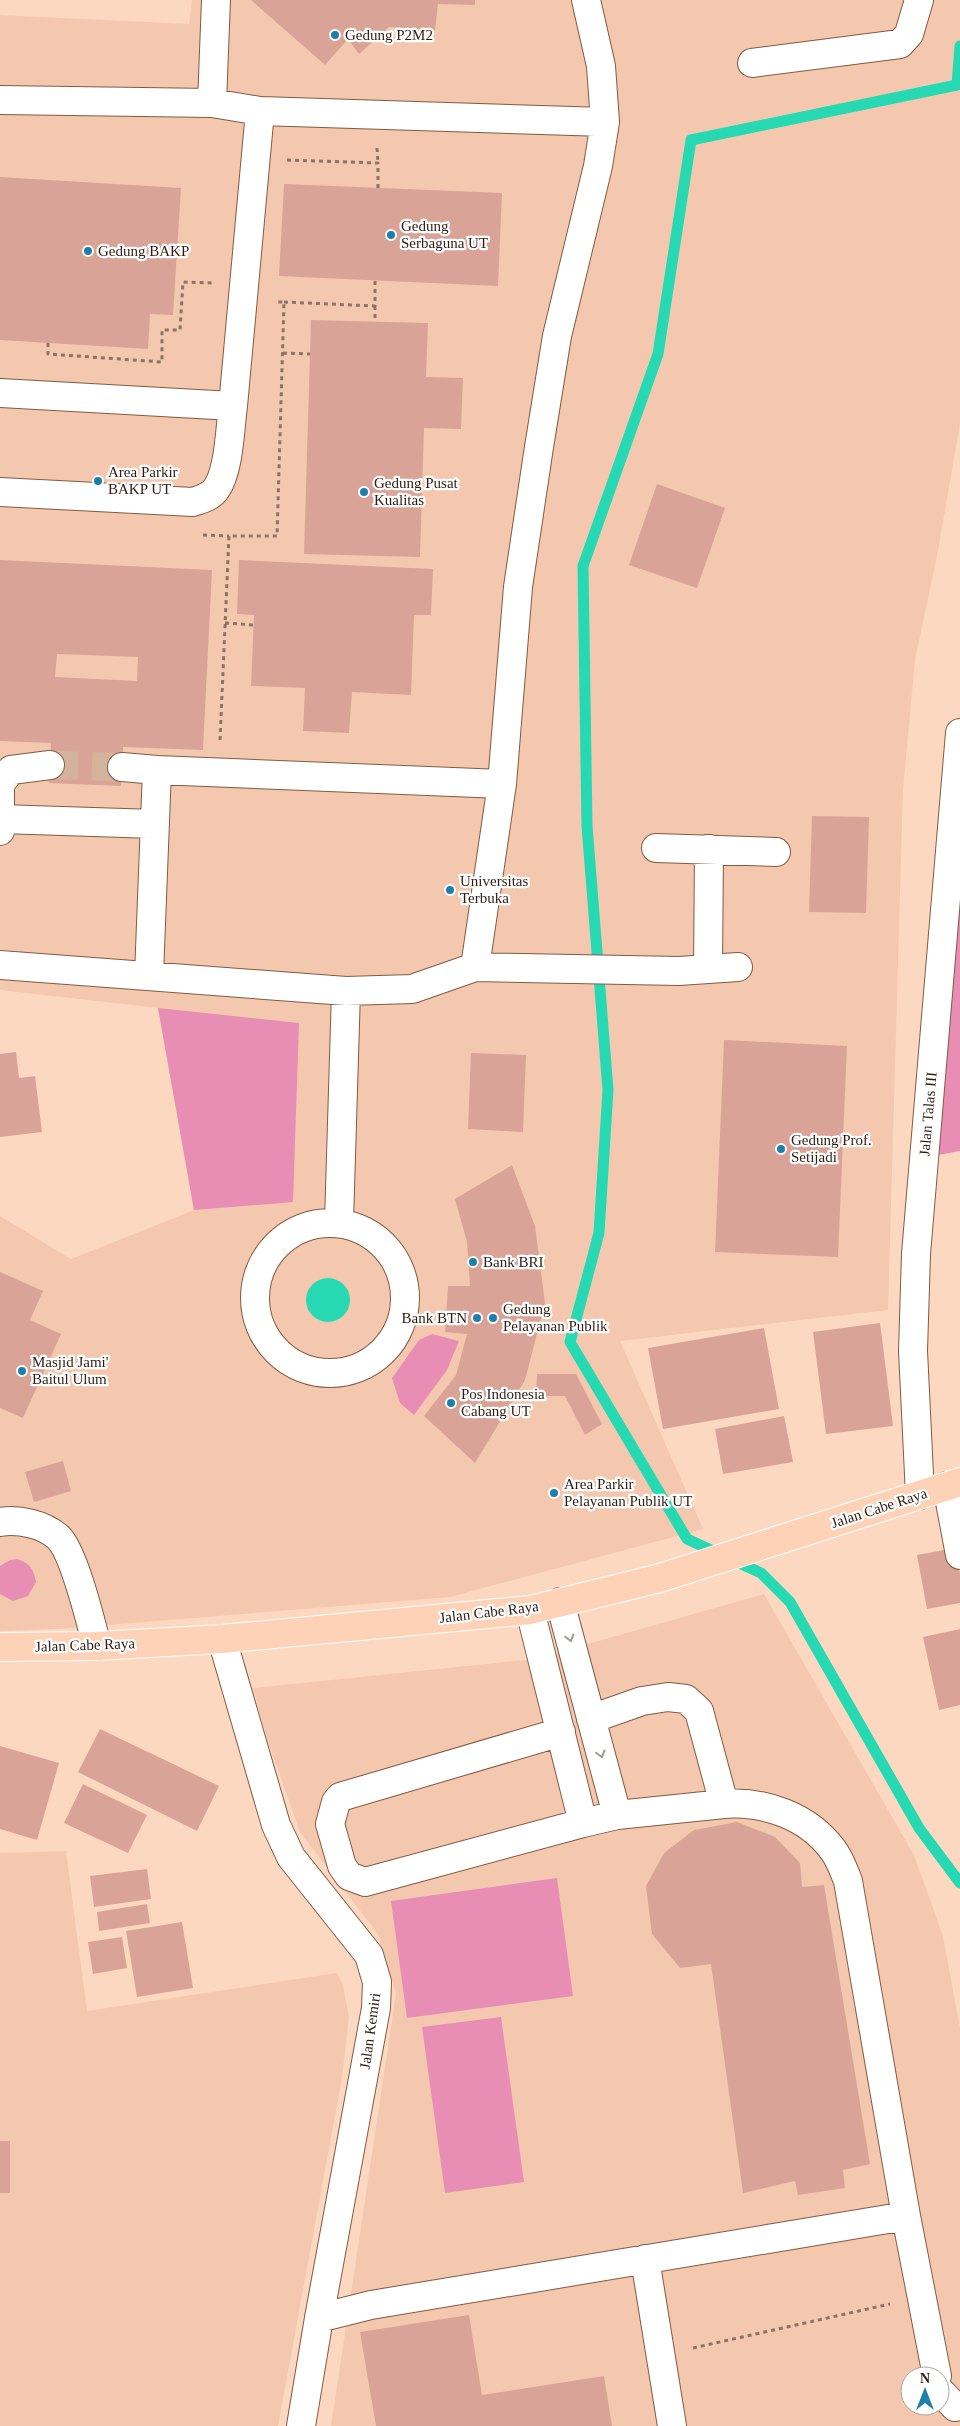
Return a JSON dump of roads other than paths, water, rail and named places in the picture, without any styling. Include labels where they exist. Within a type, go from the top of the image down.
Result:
[{"type":"main road","name":"Jalan Cabe Raya","points":[[0,1647],[97,1646],[222,1639],[530,1610],[660,1578],[954,1484]]},
{"type":"street","points":[[212,103],[216,0]]},
{"type":"street","points":[[475,967],[502,784],[518,587],[539,447],[557,336],[598,166],[605,122],[601,66],[586,0]]},
{"type":"street","points":[[752,63],[900,44],[910,34],[919,0]]},
{"type":"street","points":[[0,100],[212,103],[260,111],[605,122]]},
{"type":"street","points":[[0,492],[193,502],[204,499],[215,491],[222,479],[233,406],[260,111]]},
{"type":"street","points":[[0,392],[233,406]]},
{"type":"street","name":"Jalan Talas III","points":[[920,1495],[912,1351],[916,1254],[960,733]]},
{"type":"street","points":[[0,831],[0,784],[11,770],[50,765]]},
{"type":"street","points":[[122,767],[218,773],[502,784]]},
{"type":"street","points":[[149,974],[157,770]]},
{"type":"street","points":[[0,819],[155,824]]},
{"type":"street","points":[[656,848],[776,852]]},
{"type":"street","points":[[708,969],[709,849]]},
{"type":"street","points":[[0,965],[149,974],[346,992],[412,989],[475,967],[541,970],[679,971],[738,967]]},
{"type":"street","points":[[338,1222],[346,992]]},
{"type":"street","points":[[338,1222],[363,1230],[383,1244],[397,1263],[404,1285],[404,1309],[397,1332],[383,1350],[364,1365],[345,1371],[326,1373],[309,1370],[280,1355],[264,1336],[255,1313],[254,1284],[265,1257],[286,1236],[313,1224],[338,1222]]},
{"type":"street","points":[[954,1484],[960,1555]]},
{"type":"street","points":[[0,1522],[32,1523],[58,1538],[73,1568],[86,1605],[97,1646]]},
{"type":"street","points":[[560,1602],[617,1815]]},
{"type":"street","points":[[530,1610],[583,1823]]},
{"type":"street","name":"Jalan Kemiri","points":[[222,1639],[276,1825],[283,1843],[291,1857],[369,1955],[377,1982],[376,2008],[301,2426]]},
{"type":"street","points":[[591,1719],[642,1700],[668,1697],[686,1699],[699,1711],[724,1804]]},
{"type":"street","points":[[560,1732],[340,1797],[336,1802],[330,1824],[342,1866],[349,1876],[365,1882],[617,1815],[724,1804],[740,1803],[770,1808],[807,1823],[834,1850],[848,1881],[906,2216],[935,2366]]},
{"type":"street","points":[[319,2318],[371,2305],[906,2216]]},
{"type":"street","points":[[645,2258],[672,2426]]},
{"type":"street","points":[[950,2401],[956,2407],[960,2406]]},
{"type":"water","points":[[328,1278],[340,1282],[346,1288],[350,1300],[346,1312],[340,1318],[328,1322],[316,1318],[310,1312],[306,1300],[310,1288],[316,1282]]},
{"type":"waterway","points":[[960,46],[957,85],[691,140],[658,354],[583,566],[587,826],[608,1090],[599,1233],[570,1342],[687,1539],[761,1573],[790,1602],[919,1828],[960,1883]]},
{"type":"tunnel","points":[[50,765],[122,767]]},
{"type":"place","name":"Gedung P2M2","points":[[335,35]]},
{"type":"place","name":"Gedung Serbaguna UT","points":[[391,235]]},
{"type":"place","name":"Gedung BAKP","points":[[88,251]]},
{"type":"place","name":"Area Parkir BAKP UT","points":[[98,481]]},
{"type":"place","name":"Gedung Pusat Kualitas","points":[[364,492]]},
{"type":"place","name":"Universitas Terbuka","points":[[450,890]]},
{"type":"place","name":"Gedung Prof. Setijadi","points":[[781,1149]]},
{"type":"place","name":"Bank BRI","points":[[473,1262]]},
{"type":"place","name":"Bank BTN","points":[[477,1318]]},
{"type":"place","name":"Gedung Pelayanan Publik","points":[[493,1318]]},
{"type":"place","name":"Masjid Jami' Baitul Ulum","points":[[22,1371]]},
{"type":"place","name":"Pos Indonesia Cabang UT","points":[[451,1403]]},
{"type":"place","name":"Area Parkir Pelayanan Publik UT","points":[[554,1493]]}]
